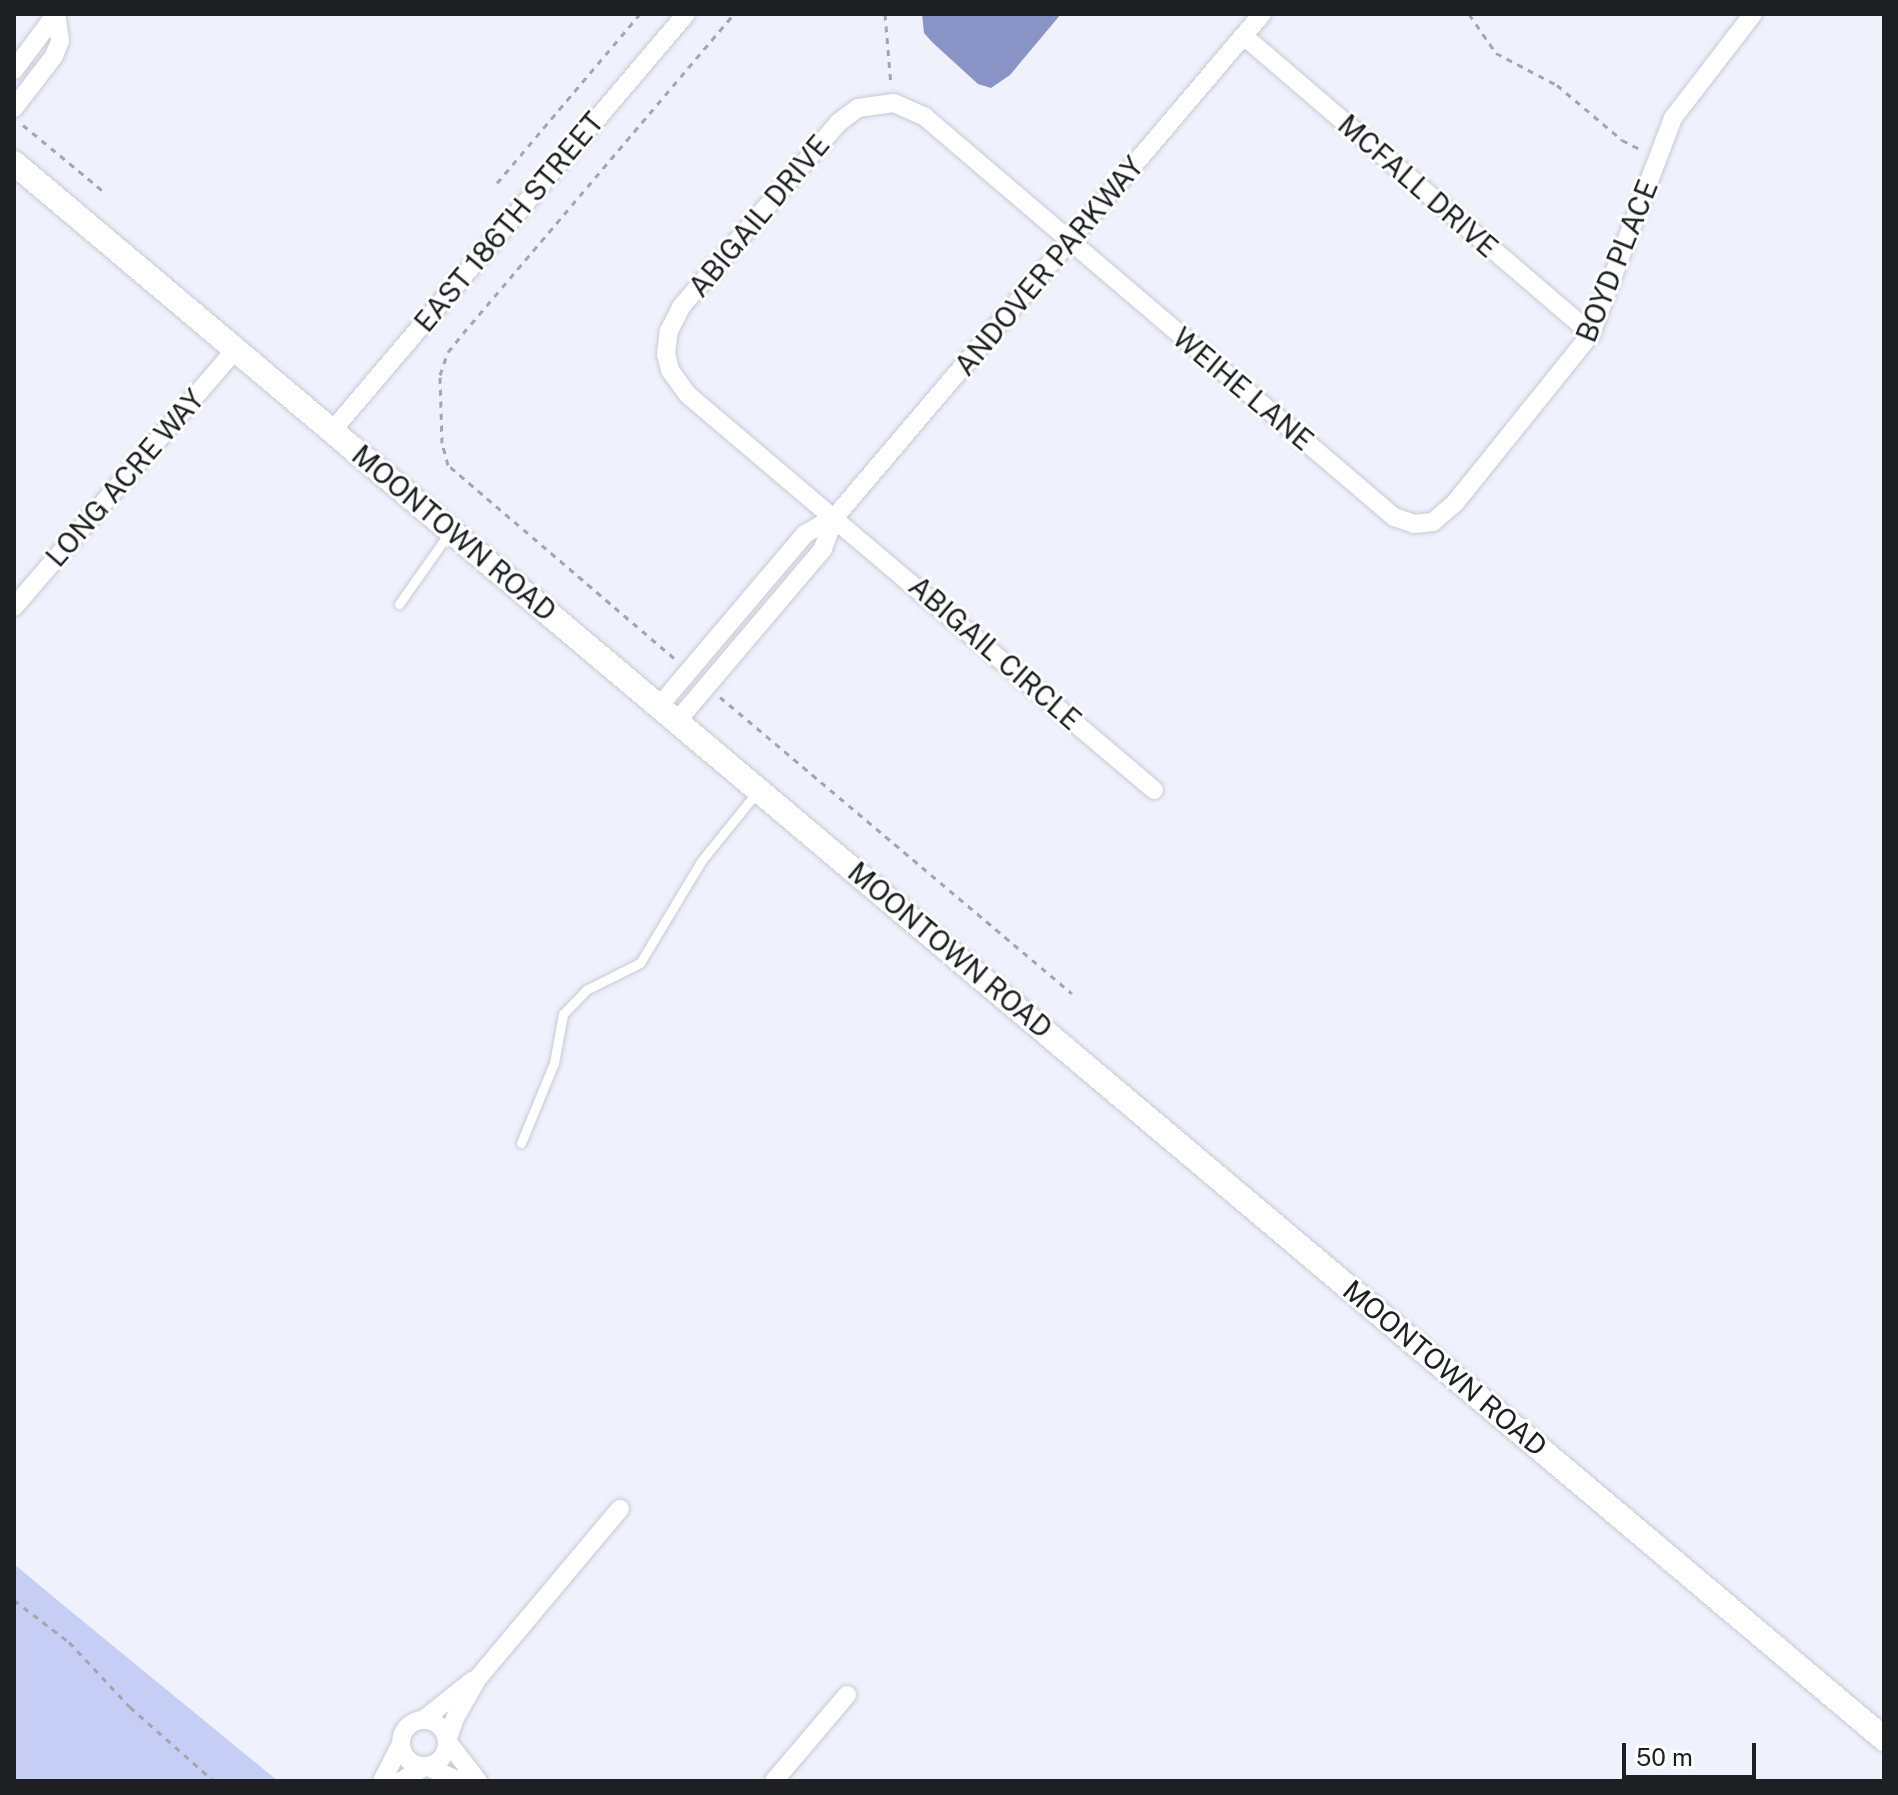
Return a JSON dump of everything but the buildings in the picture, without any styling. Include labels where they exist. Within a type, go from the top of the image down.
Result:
[{"type":"street","points":[[14,70],[56,14]]},
{"type":"street","points":[[14,108],[54,56],[60,41],[56,14]]},
{"type":"street","name":"EAST 186TH STREET","points":[[332,431],[686,14]]},
{"type":"street","name":"ANDOVER PARKWAY","points":[[669,713],[707,686],[823,549],[835,517],[1262,14]]},
{"type":"street","name":"BOYD PLACE","points":[[1423,524],[1445,514],[1591,334],[1673,118],[1694,85],[1753,14]]},
{"type":"street","name":"MCFALL DRIVE","points":[[1245,37],[1591,334]]},
{"type":"street","points":[[890,103],[925,117],[1070,241]]},
{"type":"street","name":"ABIGAIL DRIVE","points":[[835,517],[679,385],[666,354],[669,331],[681,307],[838,123],[858,108],[890,103]]},
{"type":"street","name":"MOONTOWN ROAD","points":[[14,163],[1884,1739]]},
{"type":"street","name":"WEIHE LANE","points":[[1070,241],[1394,517],[1423,524]]},
{"type":"street","name":"LONG ACRE WAY","points":[[14,607],[235,350]]},
{"type":"street","name":"ANDOVER PARKWAY","points":[[669,713],[690,671],[805,534],[835,517]]},
{"type":"street","name":"ABIGAIL CIRCLE","points":[[835,517],[1154,790]]},
{"type":"street","points":[[382,1781],[406,1729],[423,1720],[478,1678],[620,1509]]},
{"type":"street","points":[[401,1781],[439,1761],[478,1678]]},
{"type":"street","points":[[774,1781],[847,1695]]},
{"type":"street","points":[[423,1720],[441,1727],[447,1741],[478,1781]]},
{"type":"street","points":[[401,1744],[411,1762],[459,1781]]},
{"type":"lane","points":[[399,604],[450,530]]},
{"type":"lane","points":[[521,1143],[554,1063],[563,1014],[586,990],[640,963],[702,860],[759,789]]},
{"type":"path","points":[[497,183],[640,14]]},
{"type":"path","points":[[690,671],[448,465],[442,443],[440,375],[455,343],[734,14]]},
{"type":"path","points":[[885,14],[890,103]]},
{"type":"path","points":[[1469,14],[1496,53],[1557,85],[1622,140],[1660,155]]},
{"type":"path","points":[[14,121],[32,129],[103,191]]},
{"type":"path","points":[[707,686],[1072,993]]},
{"type":"path","points":[[14,1600],[69,1642],[130,1707],[214,1781]]},
{"type":"shaded area","points":[[922,14],[1061,14],[1010,75],[991,88],[978,84],[932,42],[924,33]]},
{"type":"shaded area","points":[[14,1564],[62,1604],[278,1781],[14,1781]]}]
